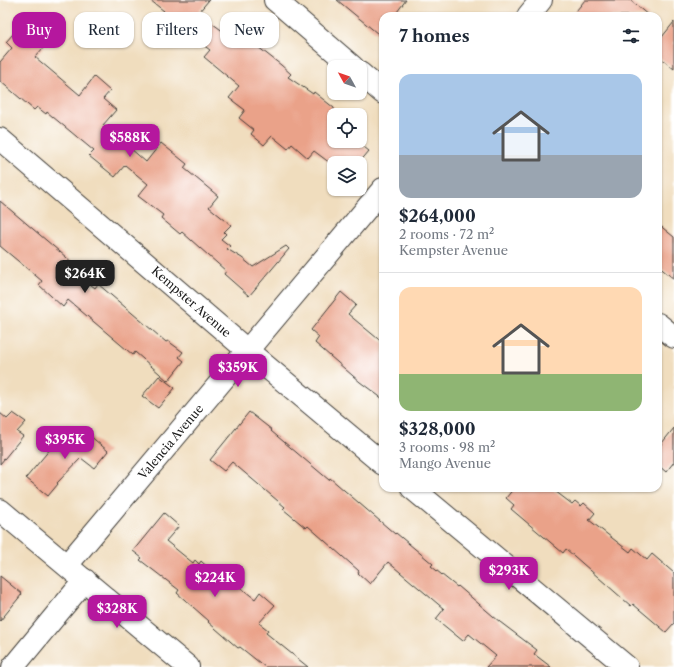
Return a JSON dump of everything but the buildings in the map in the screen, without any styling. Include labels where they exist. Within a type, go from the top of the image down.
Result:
[{"type":"street","points":[[275,0],[345,60]]},
{"type":"street","points":[[531,12],[541,0]]},
{"type":"street","points":[[367,79],[379,90]]},
{"type":"street","name":"Kempster Avenue","points":[[0,139],[379,461]]},
{"type":"street","name":"Valencia Avenue","points":[[67,565],[379,194]]},
{"type":"street","points":[[662,327],[674,337]]},
{"type":"street","points":[[417,492],[627,667]]},
{"type":"street","points":[[0,510],[188,667]]},
{"type":"street","points":[[13,667],[85,580]]}]
